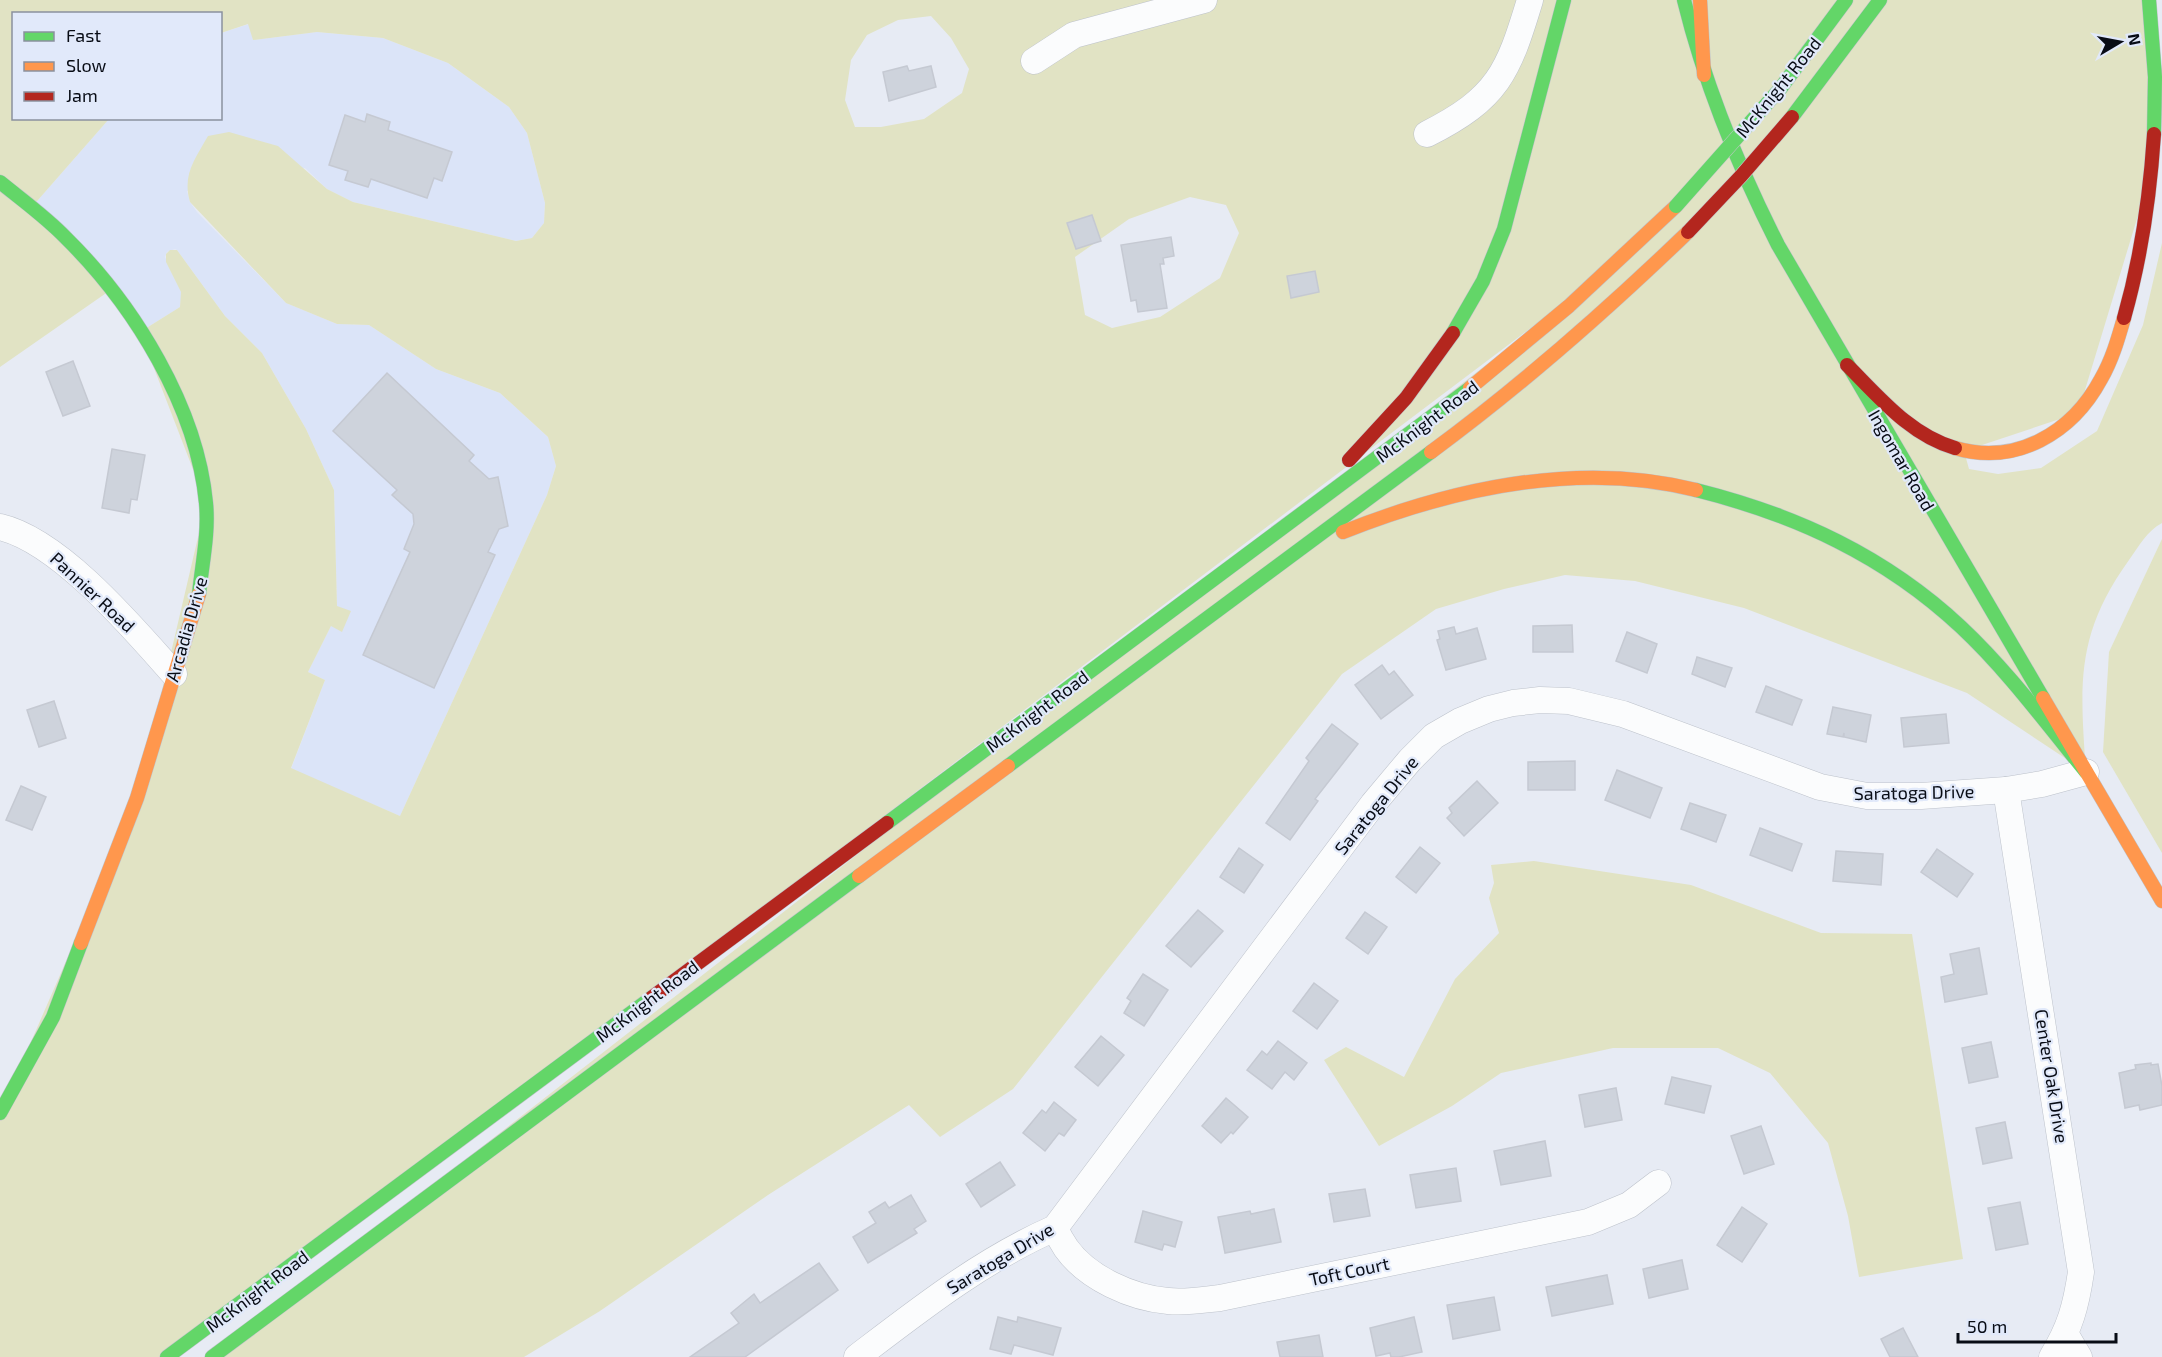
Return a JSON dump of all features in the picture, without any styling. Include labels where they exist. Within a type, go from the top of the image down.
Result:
[{"type":"main road","points":[[1285,528],[1408,395],[1450,339],[1478,290],[1497,247],[1517,186],[1564,0]]},
{"type":"main road","name":"Ingomar Road","points":[[1683,0],[1704,75],[1720,121],[1778,246],[2162,901]]},
{"type":"main road","points":[[1701,0],[1704,75]]},
{"type":"main road","name":"McKnight Road","points":[[167,1357],[1285,528],[1512,355],[1622,259],[1676,206],[1780,89],[1846,0]]},
{"type":"main road","name":"McKnight Road","points":[[212,1357],[1473,421],[1529,376],[1637,282],[1741,176],[1792,117],[1880,0]]},
{"type":"main road","points":[[1847,365],[1913,428],[1929,438],[1964,451],[2002,453],[2036,445],[2058,431],[2078,413],[2099,384],[2109,362],[2133,284],[2142,243],[2153,166],[2157,104],[2156,44],[2149,0]]},
{"type":"main road","name":"Arcadia Drive","points":[[0,182],[66,237],[112,289],[158,358],[194,440],[206,503],[204,564],[199,594],[137,798],[57,1006],[0,1113]]},
{"type":"main road","points":[[1302,548],[1402,510],[1481,489],[1520,482],[1574,478],[1617,480],[1691,489],[1729,498],[1795,520],[1839,541],[1873,560],[1925,597],[1972,638],[1999,667],[2086,772]]},
{"type":"street","points":[[1034,61],[1074,35],[1204,0]]},
{"type":"street","points":[[1427,134],[1464,113],[1492,89],[1512,56],[1530,0]]},
{"type":"street","name":"Pannier Road","points":[[0,527],[27,537],[51,552],[116,610],[174,674]]},
{"type":"street","name":"Saratoga Drive","points":[[857,1357],[965,1276],[1008,1250],[1054,1228],[1373,804],[1410,760],[1434,736],[1460,720],[1514,703],[1540,700],[1569,701],[1623,714],[1820,787],[1867,796],[1921,796],[2006,790],[2042,784],[2086,772]]},
{"type":"street","name":"Center Oak Drive","points":[[2006,790],[2081,1272],[2076,1304],[2066,1335],[2052,1357]]},
{"type":"street","name":"Toft Court","points":[[1054,1228],[1067,1249],[1084,1266],[1101,1278],[1143,1297],[1191,1302],[1220,1298],[1588,1222],[1629,1205],[1658,1183]]},
{"type":"street","points":[[2066,1335],[2079,1357]]},
{"type":"shaded area","points":[[249,24],[253,40],[317,32],[383,38],[448,63],[509,107],[527,133],[545,203],[544,223],[532,238],[516,241],[353,202],[327,189],[305,168],[187,191],[190,202],[197,212],[286,303],[337,324],[369,325],[436,369],[500,393],[548,437],[556,466],[547,495],[400,816],[291,769],[325,680],[308,672],[331,626],[337,607],[334,490],[306,429],[262,353],[225,316],[175,249],[167,252],[165,257],[182,292],[180,307],[140,332],[31,208],[108,120],[222,120],[222,33]]},
{"type":"green space","points":[[0,0],[2149,0],[2153,166],[2078,413],[1964,451],[1969,469],[1998,474],[2041,468],[2097,431],[2143,325],[2162,243],[2162,523],[2144,539],[2111,587],[2090,637],[2083,686],[2086,772],[1967,693],[1744,608],[1635,581],[1565,575],[1504,589],[1436,609],[1342,674],[1013,1089],[940,1137],[909,1105],[768,1195],[600,1311],[524,1357],[212,1357],[1622,259],[167,1357],[0,1357],[0,1113],[137,798],[206,503],[140,332],[180,307],[181,292],[166,262],[166,254],[170,250],[177,250],[225,316],[262,353],[306,429],[334,490],[337,606],[351,611],[342,632],[331,626],[308,672],[325,680],[291,768],[400,816],[547,495],[556,466],[548,437],[500,393],[436,369],[369,325],[337,324],[286,303],[190,202],[188,184],[194,160],[208,136],[229,132],[278,146],[327,189],[353,202],[516,241],[532,238],[544,223],[545,203],[527,133],[509,107],[448,63],[383,38],[317,32],[253,40],[248,24],[222,33],[222,12],[12,12],[12,120],[108,120],[31,208],[112,289],[0,367]],"holes":[[[931,16],[951,38],[969,69],[962,93],[924,119],[881,127],[855,127],[845,100],[851,60],[867,35],[898,20]],[[1190,197],[1226,205],[1239,233],[1220,278],[1160,317],[1112,328],[1085,315],[1075,257],[1129,219]]]},
{"type":"green space","points":[[2162,539],[2162,853],[2103,752],[2109,652]]},
{"type":"green space","points":[[1534,861],[1691,885],[1821,933],[1912,934],[1963,1259],[1859,1277],[1848,1216],[1828,1143],[1770,1073],[1718,1048],[1613,1048],[1501,1073],[1452,1106],[1379,1146],[1324,1060],[1346,1047],[1404,1077],[1455,979],[1499,933],[1489,898],[1494,883],[1491,865]]},
{"type":"building","points":[[907,66],[909,71],[931,66],[936,87],[889,101],[883,72]]},
{"type":"building","points":[[367,114],[390,122],[388,130],[452,152],[442,181],[434,178],[427,198],[371,179],[368,187],[345,180],[348,171],[329,165],[345,115],[365,122]]},
{"type":"building","points":[[1092,215],[1101,241],[1076,249],[1067,223]]},
{"type":"building","points":[[1171,237],[1174,256],[1163,258],[1164,264],[1160,264],[1167,308],[1138,312],[1136,300],[1131,301],[1121,245]]},
{"type":"building","points":[[1315,271],[1319,292],[1291,298],[1287,276]]},
{"type":"building","points":[[73,361],[90,406],[63,416],[46,372]]},
{"type":"building","points":[[387,373],[474,455],[469,461],[489,479],[498,477],[508,526],[499,529],[488,552],[495,555],[434,688],[363,655],[410,552],[404,549],[414,524],[413,514],[392,495],[397,490],[333,431]]},
{"type":"building","points":[[112,449],[145,455],[137,500],[131,499],[129,513],[102,508]]},
{"type":"building","points":[[1572,625],[1573,652],[1533,652],[1533,626]]},
{"type":"building","points":[[1454,627],[1456,634],[1477,628],[1486,659],[1446,670],[1437,640],[1440,639],[1438,631]]},
{"type":"building","points":[[1627,632],[1657,644],[1647,673],[1616,661]]},
{"type":"building","points":[[1697,657],[1732,668],[1725,687],[1692,674]]},
{"type":"building","points":[[1382,665],[1389,675],[1394,671],[1413,695],[1381,719],[1355,685]]},
{"type":"building","points":[[1766,686],[1802,700],[1792,725],[1756,712]]},
{"type":"building","points":[[54,701],[66,738],[39,747],[27,710]]},
{"type":"building","points":[[1833,707],[1871,715],[1866,742],[1844,737],[1844,733],[1843,737],[1827,734]]},
{"type":"building","points":[[1946,714],[1949,743],[1904,747],[1901,718]]},
{"type":"building","points":[[1332,724],[1358,744],[1315,799],[1318,801],[1290,840],[1266,823],[1309,761],[1306,758]]},
{"type":"building","points":[[1575,761],[1575,790],[1528,790],[1528,762]]},
{"type":"building","points":[[1617,770],[1662,788],[1650,818],[1605,800]]},
{"type":"building","points":[[1477,781],[1498,803],[1464,836],[1447,818],[1452,813],[1449,808]]},
{"type":"building","points":[[21,786],[46,797],[32,830],[6,820]]},
{"type":"building","points":[[1690,803],[1726,815],[1716,842],[1681,829]]},
{"type":"building","points":[[1760,828],[1802,844],[1792,871],[1750,855]]},
{"type":"building","points":[[1420,847],[1440,863],[1416,893],[1396,877]]},
{"type":"building","points":[[1239,848],[1263,865],[1244,893],[1220,877]]},
{"type":"building","points":[[1937,849],[1973,874],[1957,897],[1921,872]]},
{"type":"building","points":[[1836,851],[1883,854],[1881,885],[1833,881]]},
{"type":"building","points":[[1198,910],[1223,931],[1191,967],[1166,946]]},
{"type":"building","points":[[1365,912],[1387,927],[1368,954],[1346,938]]},
{"type":"building","points":[[1979,948],[1987,994],[1945,1002],[1941,977],[1954,974],[1950,954]]},
{"type":"building","points":[[1143,974],[1168,990],[1144,1026],[1124,1013],[1131,1001],[1127,998]]},
{"type":"building","points":[[1314,983],[1338,1001],[1317,1029],[1293,1011]]},
{"type":"building","points":[[1101,1036],[1124,1055],[1098,1086],[1075,1067]]},
{"type":"building","points":[[1278,1041],[1307,1063],[1294,1080],[1285,1072],[1272,1089],[1247,1070],[1262,1051],[1267,1055]]},
{"type":"building","points":[[1991,1042],[1998,1077],[1969,1083],[1962,1048]]},
{"type":"building","points":[[2151,1063],[2151,1065],[2158,1064],[2162,1086],[2162,1105],[2140,1110],[2139,1105],[2125,1108],[2119,1073],[2136,1069],[2135,1065]]},
{"type":"building","points":[[1672,1077],[1711,1086],[1704,1113],[1665,1104]]},
{"type":"building","points":[[1616,1088],[1622,1120],[1585,1127],[1579,1095]]},
{"type":"building","points":[[1226,1098],[1248,1117],[1233,1134],[1231,1132],[1221,1143],[1202,1126]]},
{"type":"building","points":[[1054,1102],[1076,1120],[1064,1136],[1059,1133],[1045,1151],[1023,1133],[1042,1110],[1046,1113]]},
{"type":"building","points":[[2005,1122],[2012,1158],[1983,1164],[1976,1128]]},
{"type":"building","points":[[1761,1126],[1774,1164],[1744,1174],[1731,1136]]},
{"type":"building","points":[[1545,1141],[1551,1176],[1501,1185],[1494,1151]]},
{"type":"building","points":[[1000,1162],[1015,1185],[981,1207],[966,1184]]},
{"type":"building","points":[[1456,1168],[1461,1201],[1416,1208],[1410,1175]]},
{"type":"building","points":[[1365,1189],[1370,1216],[1334,1222],[1329,1194]]},
{"type":"building","points":[[911,1195],[926,1221],[914,1229],[917,1233],[868,1263],[853,1237],[876,1223],[869,1212],[885,1202],[889,1208]]},
{"type":"building","points":[[2020,1202],[2028,1244],[1996,1250],[1988,1208]]},
{"type":"building","points":[[1742,1207],[1767,1224],[1742,1262],[1717,1245]]},
{"type":"building","points":[[1274,1209],[1281,1242],[1225,1253],[1218,1217]]},
{"type":"building","points":[[1143,1211],[1182,1222],[1175,1247],[1164,1244],[1162,1250],[1135,1242]]},
{"type":"building","points":[[1682,1260],[1688,1289],[1649,1298],[1643,1269]]},
{"type":"building","points":[[819,1263],[838,1290],[745,1357],[690,1357],[739,1323],[731,1313],[754,1294],[760,1303]]},
{"type":"building","points":[[1607,1275],[1613,1304],[1552,1316],[1546,1287]]},
{"type":"building","points":[[1494,1297],[1500,1330],[1453,1339],[1447,1305]]},
{"type":"building","points":[[998,1317],[1017,1322],[1018,1317],[1061,1328],[1053,1355],[1014,1345],[1011,1354],[990,1349]]},
{"type":"building","points":[[1414,1317],[1422,1352],[1399,1357],[1391,1357],[1390,1353],[1376,1356],[1370,1328]]},
{"type":"building","points":[[1903,1328],[1918,1357],[1890,1357],[1881,1339]]},
{"type":"building","points":[[1319,1335],[1323,1357],[1280,1357],[1277,1342]]},
{"type":"traffic: fast","points":[[1453,333],[1483,281],[1504,229],[1564,0]]},
{"type":"traffic: fast","points":[[1684,0],[1712,94],[1749,185],[1778,245],[2043,698]]},
{"type":"traffic: fast","points":[[1780,89],[1846,0]]},
{"type":"traffic: fast","points":[[1792,117],[1880,0]]},
{"type":"traffic: fast","points":[[2149,0],[2155,77],[2154,134]]},
{"type":"traffic: fast","points":[[1676,206],[1780,89]]},
{"type":"traffic: fast","points":[[0,182],[66,238],[115,294],[138,326],[176,395],[190,431],[200,467],[206,503],[206,537],[199,594]]},
{"type":"traffic: fast","points":[[887,823],[1470,388]]},
{"type":"traffic: fast","points":[[1008,766],[1431,452]]},
{"type":"traffic: fast","points":[[1696,490],[1733,500],[1804,526],[1838,541],[1902,579],[1932,602],[1978,644],[2026,697],[2086,772]]},
{"type":"traffic: fast","points":[[212,1357],[859,876]]},
{"type":"traffic: fast","points":[[0,1113],[53,1017],[81,943]]},
{"type":"traffic: fast","points":[[167,1357],[651,998]]},
{"type":"traffic: slow","points":[[1700,0],[1704,75]]},
{"type":"traffic: slow","points":[[1470,388],[1569,306],[1676,206]]},
{"type":"traffic: slow","points":[[1431,452],[1563,346],[1688,232]]},
{"type":"traffic: slow","points":[[1955,448],[1978,452],[1999,452],[2020,448],[2058,429],[2075,415],[2101,379],[2112,357],[2124,318]]},
{"type":"traffic: slow","points":[[1343,532],[1428,503],[1472,491],[1517,483],[1607,478],[1652,481],[1696,490]]},
{"type":"traffic: slow","points":[[81,943],[137,798],[199,594]]},
{"type":"traffic: slow","points":[[2043,698],[2162,901]]},
{"type":"traffic: slow","points":[[859,876],[1008,766]]},
{"type":"traffic: jam","points":[[1688,232],[1792,117]]},
{"type":"traffic: jam","points":[[2124,318],[2144,227],[2154,134]]},
{"type":"traffic: jam","points":[[1349,460],[1406,398],[1453,333]]},
{"type":"traffic: jam","points":[[1847,365],[1883,402],[1909,424],[1939,442],[1955,448]]},
{"type":"traffic: jam","points":[[651,998],[887,823]]}]
